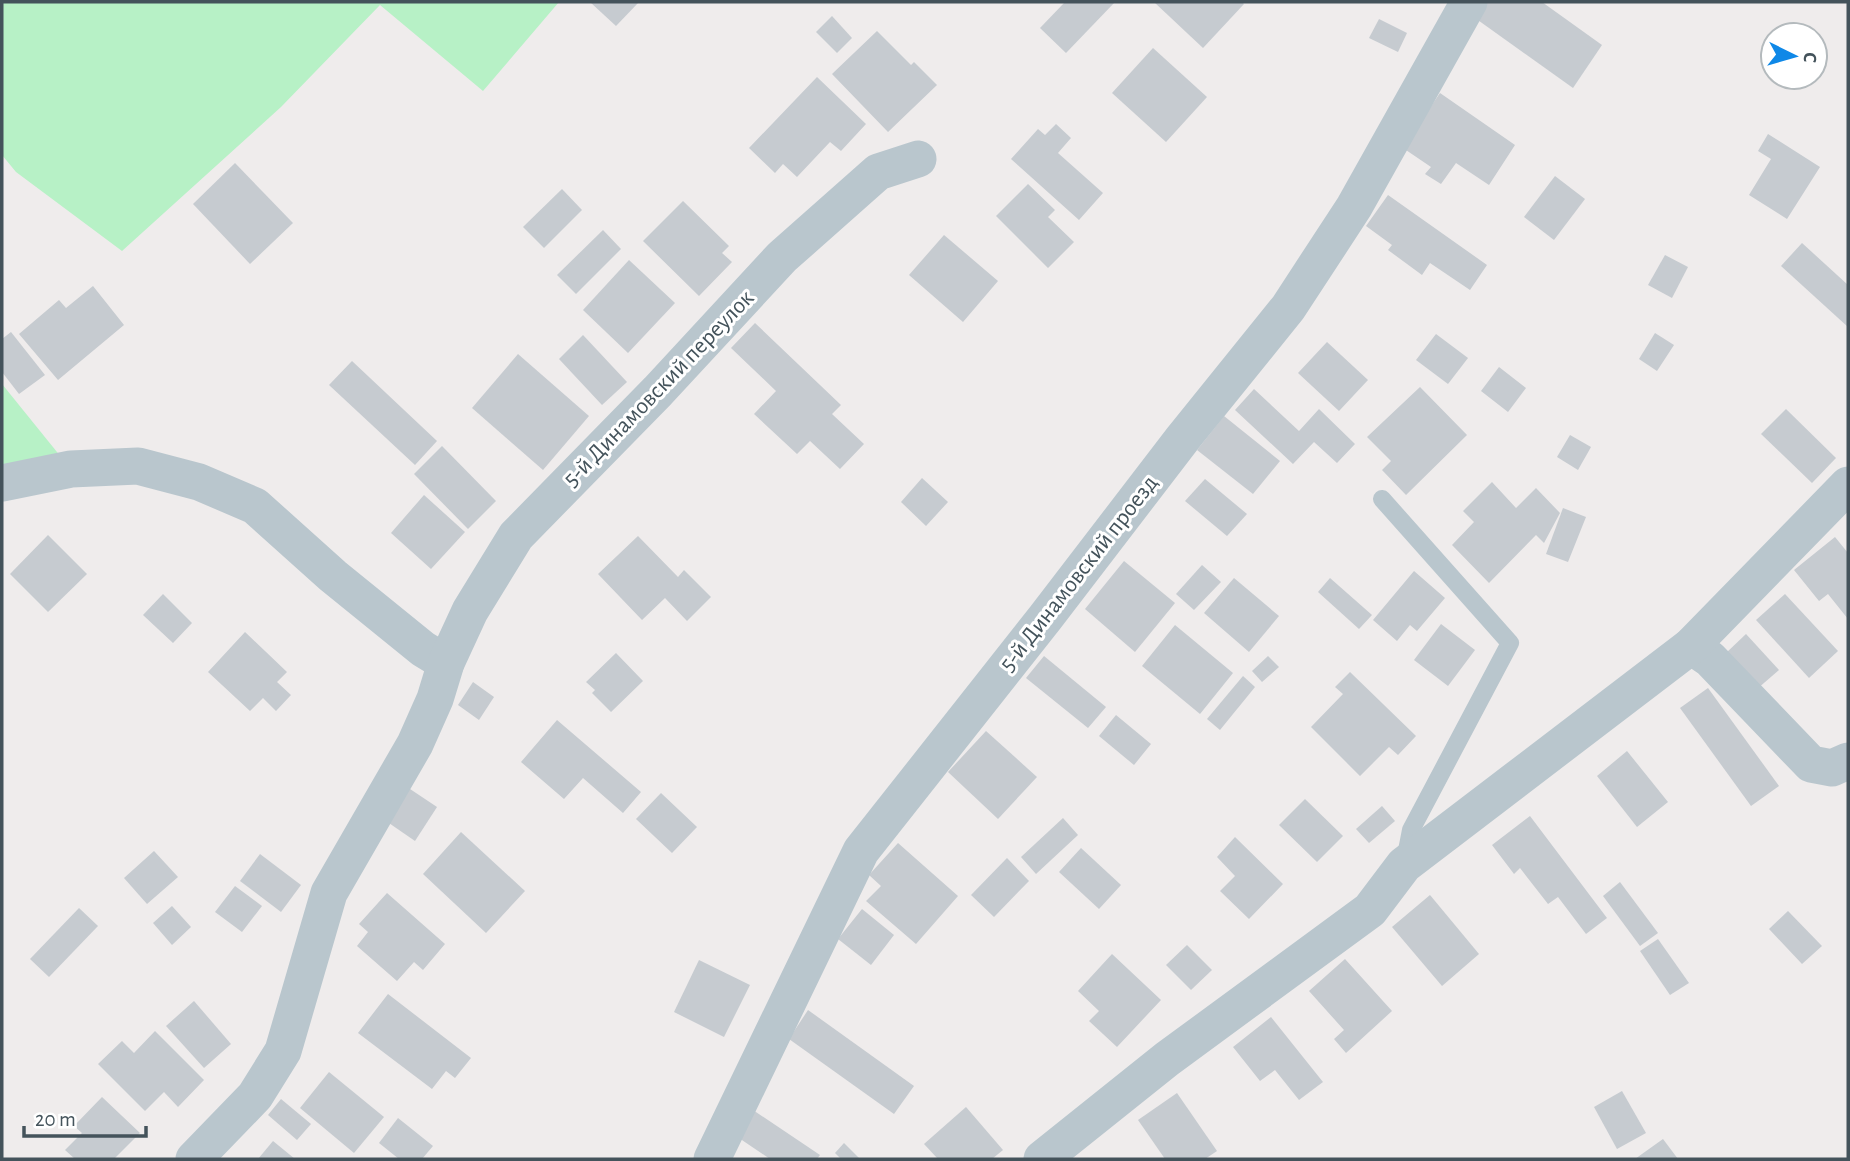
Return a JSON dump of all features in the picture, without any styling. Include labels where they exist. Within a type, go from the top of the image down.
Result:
[{"type":"street","name":"5-й Динамовский проезд","points":[[712,1159],[861,851],[1183,438],[1289,308],[1354,207],[1469,2]]},
{"type":"street","name":"5-й Динамовский переулок","points":[[194,1159],[255,1096],[283,1051],[329,893],[415,744],[435,699],[446,663],[470,611],[516,536],[658,391],[782,257],[877,172],[918,159]]},
{"type":"street","points":[[2,483],[71,468],[138,466],[199,482],[255,506],[333,576],[423,649],[446,663]]},
{"type":"street","points":[[1042,1159],[1167,1059],[1370,910],[1404,865],[1691,646],[1848,485]]},
{"type":"street","points":[[1691,646],[1710,659],[1811,764],[1832,768],[1848,761]]},
{"type":"lane","points":[[1382,499],[1510,643],[1411,830],[1404,865]]},
{"type":"green space","points":[[2,2],[559,2],[483,91],[380,5],[281,107],[122,251],[16,172],[2,155]]},
{"type":"green space","points":[[2,384],[61,457],[2,471]]},
{"type":"building","points":[[590,2],[639,2],[616,26]]},
{"type":"building","points":[[1065,2],[1115,2],[1066,53],[1040,28]]},
{"type":"building","points":[[1154,2],[1242,2],[1244,4],[1203,48]]},
{"type":"building","points":[[1486,2],[1542,2],[1602,45],[1573,88],[1475,18]]},
{"type":"building","points":[[832,16],[852,38],[837,53],[816,32]]},
{"type":"building","points":[[1379,19],[1407,33],[1398,52],[1369,38]]},
{"type":"building","points":[[877,31],[911,65],[914,62],[937,85],[888,132],[832,74]]},
{"type":"building","points":[[1153,48],[1207,97],[1166,142],[1112,93]]},
{"type":"building","points":[[817,77],[866,124],[841,151],[830,142],[797,177],[783,164],[775,173],[749,148]]},
{"type":"building","points":[[1440,93],[1515,145],[1489,185],[1456,163],[1441,184],[1425,174],[1431,167],[1403,148]]},
{"type":"building","points":[[1056,124],[1071,138],[1058,153],[1103,193],[1079,220],[1011,159],[1038,129],[1045,135]]},
{"type":"building","points":[[1768,134],[1820,167],[1787,219],[1749,195],[1771,159],[1758,151]]},
{"type":"building","points":[[235,163],[293,223],[250,264],[193,204]]},
{"type":"building","points":[[1555,176],[1585,199],[1554,240],[1524,217]]},
{"type":"building","points":[[1028,184],[1055,210],[1048,217],[1074,242],[1048,268],[996,216]]},
{"type":"building","points":[[562,189],[582,210],[544,248],[523,227]]},
{"type":"building","points":[[1388,195],[1487,265],[1470,290],[1430,263],[1422,275],[1388,250],[1392,245],[1366,226]]},
{"type":"building","points":[[683,201],[729,246],[722,253],[732,262],[699,296],[643,241]]},
{"type":"building","points":[[603,230],[621,249],[576,294],[557,275]]},
{"type":"building","points":[[944,235],[998,281],[963,322],[909,275]]},
{"type":"building","points":[[1802,243],[1848,285],[1848,327],[1781,266]]},
{"type":"building","points":[[1665,255],[1688,267],[1672,298],[1648,285]]},
{"type":"building","points":[[629,260],[675,303],[628,353],[583,310]]},
{"type":"building","points":[[93,286],[124,325],[58,380],[19,334],[59,300],[66,308]]},
{"type":"building","points":[[755,323],[841,405],[832,414],[864,444],[840,469],[810,441],[797,454],[754,414],[776,391],[731,348]]},
{"type":"building","points":[[11,332],[45,375],[19,394],[2,372],[2,339]]},
{"type":"building","points":[[1655,333],[1674,345],[1657,371],[1639,359]]},
{"type":"building","points":[[1436,334],[1468,358],[1448,384],[1416,360]]},
{"type":"building","points":[[583,335],[627,382],[602,405],[559,359]]},
{"type":"building","points":[[1327,342],[1368,380],[1339,411],[1298,373]]},
{"type":"building","points":[[518,354],[589,416],[543,470],[472,408]]},
{"type":"building","points":[[352,361],[437,441],[415,465],[329,385]]},
{"type":"building","points":[[1499,367],[1526,388],[1508,412],[1481,391]]},
{"type":"building","points":[[1420,387],[1467,435],[1406,495],[1382,470],[1391,461],[1367,437]]},
{"type":"building","points":[[1254,389],[1299,431],[1319,409],[1355,444],[1337,463],[1314,442],[1293,464],[1235,410]]},
{"type":"building","points":[[1786,409],[1836,458],[1812,483],[1761,434]]},
{"type":"building","points":[[1224,416],[1280,461],[1253,494],[1197,450]]},
{"type":"building","points":[[1570,435],[1591,447],[1578,470],[1557,457]]},
{"type":"building","points":[[442,446],[496,501],[468,529],[414,474]]},
{"type":"building","points":[[922,478],[948,502],[926,526],[901,502]]},
{"type":"building","points":[[1205,479],[1247,514],[1227,536],[1185,501]]},
{"type":"building","points":[[1492,482],[1516,508],[1536,488],[1560,513],[1544,543],[1536,535],[1489,583],[1452,545],[1474,522],[1463,511]]},
{"type":"building","points":[[424,495],[465,532],[431,569],[391,533]]},
{"type":"building","points":[[1563,508],[1586,517],[1568,562],[1546,554]]},
{"type":"building","points":[[48,535],[87,574],[48,612],[10,574]]},
{"type":"building","points":[[638,536],[678,577],[684,570],[711,597],[687,621],[665,598],[642,620],[598,574]]},
{"type":"building","points":[[1835,537],[1848,553],[1848,619],[1828,594],[1819,601],[1794,570]]},
{"type":"building","points":[[1124,561],[1175,603],[1135,652],[1085,609]]},
{"type":"building","points":[[1202,565],[1221,582],[1194,610],[1176,594]]},
{"type":"building","points":[[1414,571],[1445,598],[1417,631],[1410,625],[1397,641],[1373,620]]},
{"type":"building","points":[[1234,578],[1279,616],[1249,652],[1204,613]]},
{"type":"building","points":[[1330,578],[1372,615],[1359,629],[1318,592]]},
{"type":"building","points":[[163,594],[192,623],[173,643],[143,615]]},
{"type":"building","points":[[1785,594],[1838,651],[1809,678],[1756,620]]},
{"type":"building","points":[[1441,624],[1475,650],[1448,686],[1414,660]]},
{"type":"building","points":[[1175,625],[1233,673],[1200,714],[1142,666]]},
{"type":"building","points":[[245,632],[287,672],[277,682],[291,695],[276,711],[263,698],[250,711],[208,672]]},
{"type":"building","points":[[1746,634],[1779,670],[1757,689],[1725,654]]},
{"type":"building","points":[[616,653],[643,681],[611,712],[592,693],[595,690],[586,682]]},
{"type":"building","points":[[1044,656],[1106,707],[1088,728],[1026,678]]},
{"type":"building","points":[[1268,656],[1279,667],[1262,682],[1252,671]]},
{"type":"building","points":[[1350,672],[1416,736],[1398,755],[1389,747],[1360,776],[1311,727],[1343,694],[1335,687]]},
{"type":"building","points":[[1243,676],[1255,687],[1220,730],[1207,719]]},
{"type":"building","points":[[473,682],[494,697],[479,720],[458,705]]},
{"type":"building","points":[[1708,688],[1779,786],[1751,806],[1680,708]]},
{"type":"building","points":[[1116,715],[1151,744],[1134,765],[1099,736]]},
{"type":"building","points":[[557,720],[641,792],[623,813],[583,778],[564,799],[521,762]]},
{"type":"building","points":[[986,731],[1037,777],[998,819],[948,772]]},
{"type":"building","points":[[1627,751],[1668,802],[1637,827],[1597,776]]},
{"type":"building","points":[[407,787],[437,807],[415,841],[386,821]]},
{"type":"building","points":[[661,793],[697,827],[672,853],[636,819]]},
{"type":"building","points":[[1305,799],[1343,836],[1317,862],[1279,825]]},
{"type":"building","points":[[1382,806],[1395,821],[1369,843],[1356,829]]},
{"type":"building","points":[[1530,816],[1607,918],[1586,934],[1558,897],[1548,904],[1520,868],[1514,874],[1492,845]]},
{"type":"building","points":[[1063,818],[1078,835],[1036,874],[1021,857]]},
{"type":"building","points":[[461,832],[525,891],[486,933],[423,874]]},
{"type":"building","points":[[1235,837],[1283,884],[1249,919],[1220,891],[1235,876],[1217,857]]},
{"type":"building","points":[[898,843],[958,896],[916,944],[866,901],[881,886],[869,875]]},
{"type":"building","points":[[1081,848],[1121,885],[1099,909],[1059,872]]},
{"type":"building","points":[[154,851],[178,877],[147,904],[124,878]]},
{"type":"building","points":[[260,854],[301,885],[281,912],[240,881]]},
{"type":"building","points":[[1007,858],[1029,881],[994,917],[971,895]]},
{"type":"building","points":[[1620,882],[1658,933],[1640,946],[1603,896]]},
{"type":"building","points":[[235,886],[262,906],[242,932],[215,912]]},
{"type":"building","points":[[387,893],[445,944],[423,970],[414,962],[397,981],[357,946],[368,932],[359,924]]},
{"type":"building","points":[[1430,895],[1479,954],[1442,986],[1392,927]]},
{"type":"building","points":[[172,906],[191,927],[172,945],[153,923]]},
{"type":"building","points":[[79,908],[98,926],[49,977],[30,959]]},
{"type":"building","points":[[862,909],[894,935],[871,965],[838,939]]},
{"type":"building","points":[[1788,911],[1822,946],[1802,964],[1769,929]]},
{"type":"building","points":[[1658,939],[1689,983],[1670,995],[1640,951]]},
{"type":"building","points":[[1187,945],[1212,970],[1191,990],[1166,965]]},
{"type":"building","points":[[1112,954],[1161,1000],[1117,1047],[1089,1021],[1099,1011],[1078,991]]},
{"type":"building","points":[[1345,959],[1392,1011],[1346,1053],[1334,1039],[1344,1030],[1309,991]]},
{"type":"building","points":[[699,960],[750,985],[724,1037],[674,1012]]},
{"type":"building","points":[[388,994],[471,1058],[455,1078],[446,1071],[432,1089],[358,1033]]},
{"type":"building","points":[[194,1001],[231,1044],[204,1068],[166,1026]]},
{"type":"building","points":[[808,1010],[914,1086],[894,1114],[789,1039]]},
{"type":"building","points":[[1271,1017],[1323,1082],[1299,1100],[1275,1070],[1260,1081],[1233,1047]]},
{"type":"building","points":[[155,1031],[204,1080],[178,1107],[164,1092],[145,1111],[98,1064],[122,1041],[134,1053]]},
{"type":"building","points":[[329,1072],[384,1117],[354,1153],[300,1108]]},
{"type":"building","points":[[1622,1091],[1646,1133],[1617,1149],[1594,1107]]},
{"type":"building","points":[[1177,1093],[1217,1151],[1205,1159],[1165,1159],[1138,1120]]},
{"type":"building","points":[[102,1097],[140,1133],[114,1159],[75,1159],[65,1150],[82,1133],[74,1126]]},
{"type":"building","points":[[281,1099],[311,1124],[297,1140],[268,1115]]},
{"type":"building","points":[[966,1107],[1003,1150],[992,1159],[938,1159],[924,1144]]},
{"type":"building","points":[[753,1110],[820,1155],[817,1159],[770,1159],[736,1136]]},
{"type":"building","points":[[398,1118],[433,1146],[422,1159],[399,1159],[379,1143]]},
{"type":"building","points":[[1663,1139],[1678,1159],[1635,1159]]},
{"type":"building","points":[[273,1141],[295,1159],[258,1159]]},
{"type":"building","points":[[844,1143],[860,1159],[841,1159],[835,1153]]}]
